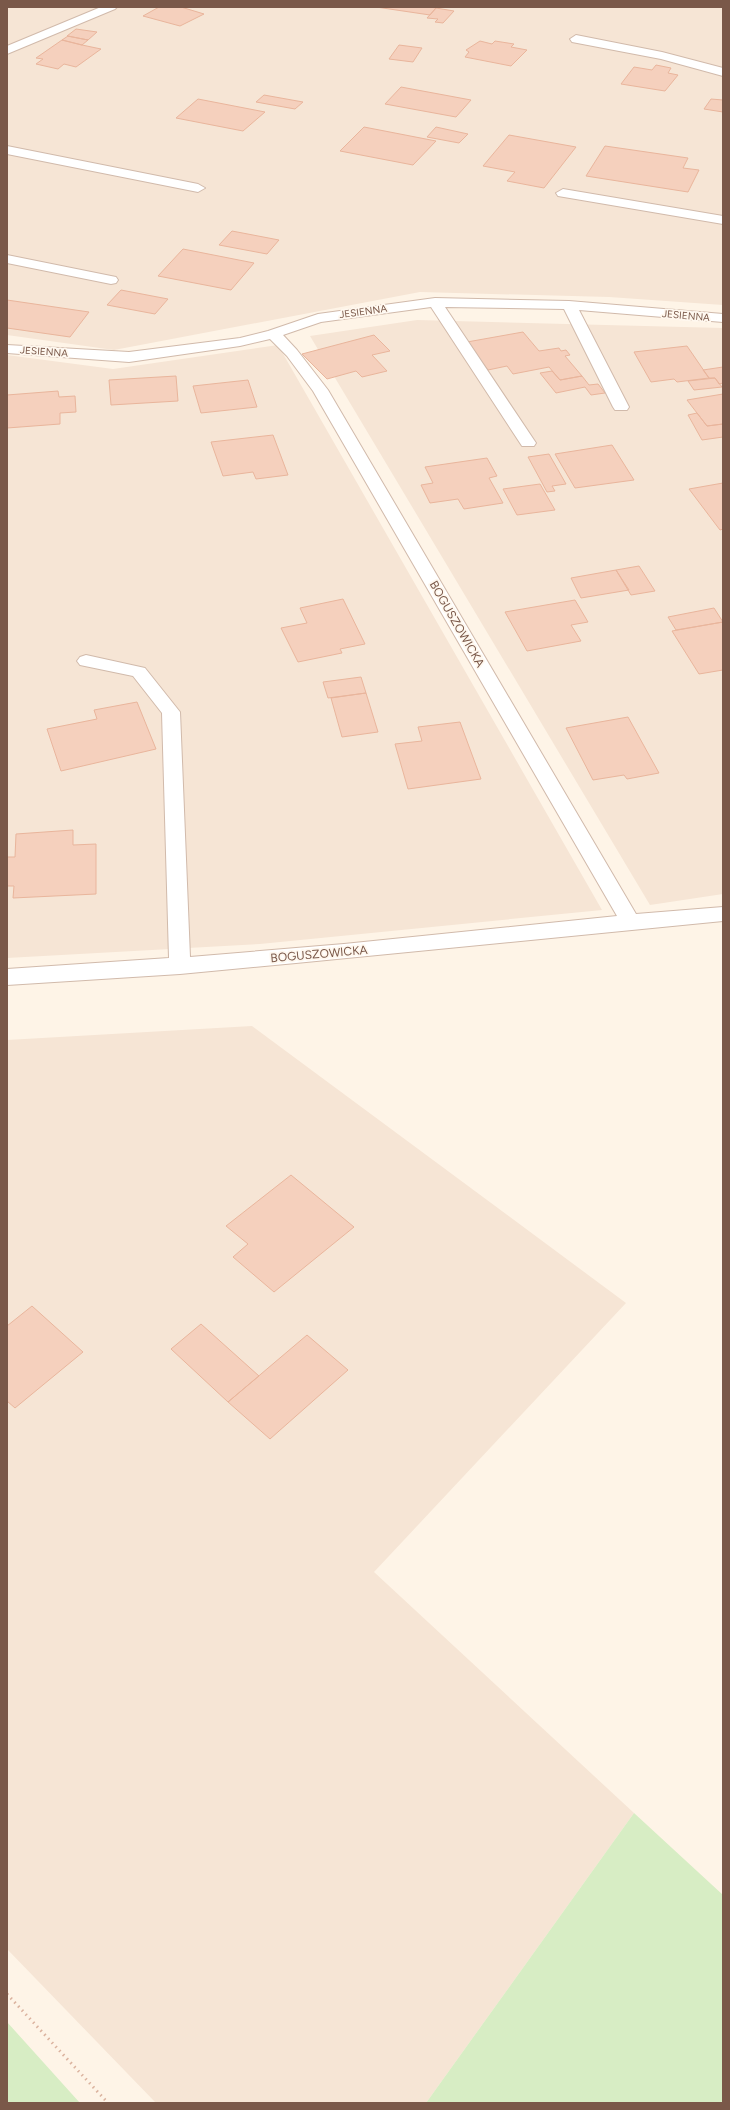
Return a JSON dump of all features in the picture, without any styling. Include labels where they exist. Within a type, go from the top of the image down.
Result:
[{"type":"street","points":[[7,50],[111,7]]},
{"type":"street","points":[[576,38],[662,56],[723,72]]},
{"type":"street","points":[[7,150],[198,188]]},
{"type":"street","points":[[563,193],[723,220]]},
{"type":"street","points":[[7,259],[111,280]]},
{"type":"street","points":[[435,302],[528,443]]},
{"type":"street","name":"JESIENNA","points":[[7,349],[129,357],[240,342],[273,334],[318,318],[435,302],[569,305],[723,318]]},
{"type":"street","points":[[569,305],[621,407]]},
{"type":"street","name":"BOGUSZOWICKA","points":[[273,334],[292,353],[320,390],[630,921]]},
{"type":"street","points":[[86,661],[139,672],[171,712],[180,966]]},
{"type":"street","name":"BOGUSZOWICKA","points":[[7,977],[180,966],[391,947],[630,921],[723,914]]},
{"type":"path","points":[[7,1994],[108,2103]]},
{"type":"shaded area","points":[[7,7],[723,7],[723,305],[609,297],[420,292],[114,350],[7,335]]},
{"type":"shaded area","points":[[417,320],[723,328],[723,894],[650,905],[310,336]]},
{"type":"shaded area","points":[[278,345],[602,910],[260,944],[7,958],[7,355],[113,369]]},
{"type":"shaded area","points":[[252,1026],[626,1303],[374,1572],[634,1813],[426,2103],[156,2103],[7,1949],[7,1040]]},
{"type":"green space","points":[[634,1813],[723,1895],[723,2103],[426,2103]]},
{"type":"green space","points":[[7,2022],[80,2103],[7,2103]]},
{"type":"building","points":[[159,7],[181,7],[204,14],[180,26],[143,16]]},
{"type":"building","points":[[376,7],[430,7],[436,8],[430,15]]},
{"type":"building","points":[[436,8],[454,11],[443,23],[435,22],[438,19],[427,18]]},
{"type":"building","points":[[76,29],[97,32],[88,40],[67,36]]},
{"type":"building","points":[[68,36],[88,40],[82,45],[62,40]]},
{"type":"building","points":[[62,40],[101,49],[76,67],[64,64],[58,69],[36,64],[43,59],[36,58]]},
{"type":"building","points":[[480,41],[492,44],[495,41],[514,44],[511,47],[527,50],[511,66],[465,57],[469,52],[466,50]]},
{"type":"building","points":[[399,45],[422,48],[413,62],[389,59]]},
{"type":"building","points":[[656,65],[671,68],[668,73],[678,75],[665,91],[621,84],[634,67],[652,70]]},
{"type":"building","points":[[401,87],[471,100],[456,117],[385,104]]},
{"type":"building","points":[[264,95],[303,102],[295,109],[256,102]]},
{"type":"building","points":[[198,99],[265,112],[243,131],[176,118]]},
{"type":"building","points":[[711,99],[723,100],[723,112],[704,109]]},
{"type":"building","points":[[364,127],[436,141],[413,165],[340,151]]},
{"type":"building","points":[[436,127],[468,134],[459,143],[427,137]]},
{"type":"building","points":[[509,135],[576,147],[544,188],[507,181],[515,172],[483,166]]},
{"type":"building","points":[[605,146],[688,158],[683,168],[699,170],[688,192],[586,176]]},
{"type":"building","points":[[232,231],[279,240],[267,254],[219,245]]},
{"type":"building","points":[[183,249],[254,263],[231,290],[158,276]]},
{"type":"building","points":[[121,290],[168,299],[155,314],[107,305]]},
{"type":"building","points":[[7,300],[89,312],[70,337],[7,328]]},
{"type":"building","points":[[523,332],[539,351],[559,348],[561,351],[566,350],[570,355],[565,356],[582,376],[560,380],[549,367],[513,374],[507,366],[488,370],[467,342]]},
{"type":"building","points":[[374,335],[390,351],[372,355],[387,371],[362,377],[356,371],[327,379],[302,354]]},
{"type":"building","points":[[687,346],[709,378],[677,382],[674,379],[651,382],[634,352]]},
{"type":"building","points":[[723,367],[723,383],[719,384],[715,378],[709,378],[703,370]]},
{"type":"building","points":[[552,371],[560,380],[582,376],[589,385],[598,384],[605,393],[591,395],[585,387],[556,393],[540,373]]},
{"type":"building","points":[[176,376],[178,401],[111,405],[109,380]]},
{"type":"building","points":[[715,378],[722,387],[694,390],[688,381]]},
{"type":"building","points":[[248,380],[257,407],[201,413],[193,386]]},
{"type":"building","points":[[58,391],[59,397],[75,396],[76,412],[60,413],[60,424],[7,428],[7,395]]},
{"type":"building","points":[[723,394],[723,424],[707,426],[687,400]]},
{"type":"building","points":[[697,413],[707,426],[723,424],[723,437],[702,440],[688,415]]},
{"type":"building","points":[[273,435],[288,475],[256,479],[253,472],[223,476],[211,442]]},
{"type":"building","points":[[612,445],[634,480],[575,488],[555,454]]},
{"type":"building","points":[[549,454],[566,484],[552,486],[555,491],[547,492],[528,457]]},
{"type":"building","points":[[487,458],[497,476],[489,478],[503,503],[464,509],[458,499],[430,503],[421,485],[433,483],[425,467]]},
{"type":"building","points":[[723,483],[723,529],[720,530],[689,489]]},
{"type":"building","points":[[540,484],[555,510],[517,515],[503,489]]},
{"type":"building","points":[[639,566],[655,591],[631,595],[616,570]]},
{"type":"building","points":[[616,570],[629,590],[581,598],[571,578]]},
{"type":"building","points":[[343,599],[365,644],[340,649],[342,653],[298,662],[281,628],[307,623],[300,608]]},
{"type":"building","points":[[575,600],[588,622],[571,625],[581,641],[527,651],[505,612]]},
{"type":"building","points":[[714,608],[723,622],[676,630],[668,617]]},
{"type":"building","points":[[723,622],[723,670],[699,674],[672,631]]},
{"type":"building","points":[[361,677],[366,693],[328,698],[323,682]]},
{"type":"building","points":[[366,693],[378,732],[342,737],[331,698]]},
{"type":"building","points":[[137,702],[156,749],[61,771],[47,729],[97,719],[94,710]]},
{"type":"building","points":[[628,717],[659,773],[627,779],[624,775],[593,780],[566,728]]},
{"type":"building","points":[[460,722],[481,779],[408,789],[395,744],[422,741],[418,727]]},
{"type":"building","points":[[73,830],[73,845],[96,844],[96,894],[13,898],[14,886],[7,886],[7,857],[15,857],[16,834]]},
{"type":"building","points":[[291,1175],[354,1227],[274,1292],[233,1257],[248,1244],[226,1226]]},
{"type":"building","points":[[32,1306],[83,1352],[15,1408],[7,1401],[7,1326]]},
{"type":"building","points":[[201,1324],[259,1376],[228,1402],[171,1349]]},
{"type":"building","points":[[307,1335],[348,1370],[270,1439],[228,1402]]}]
